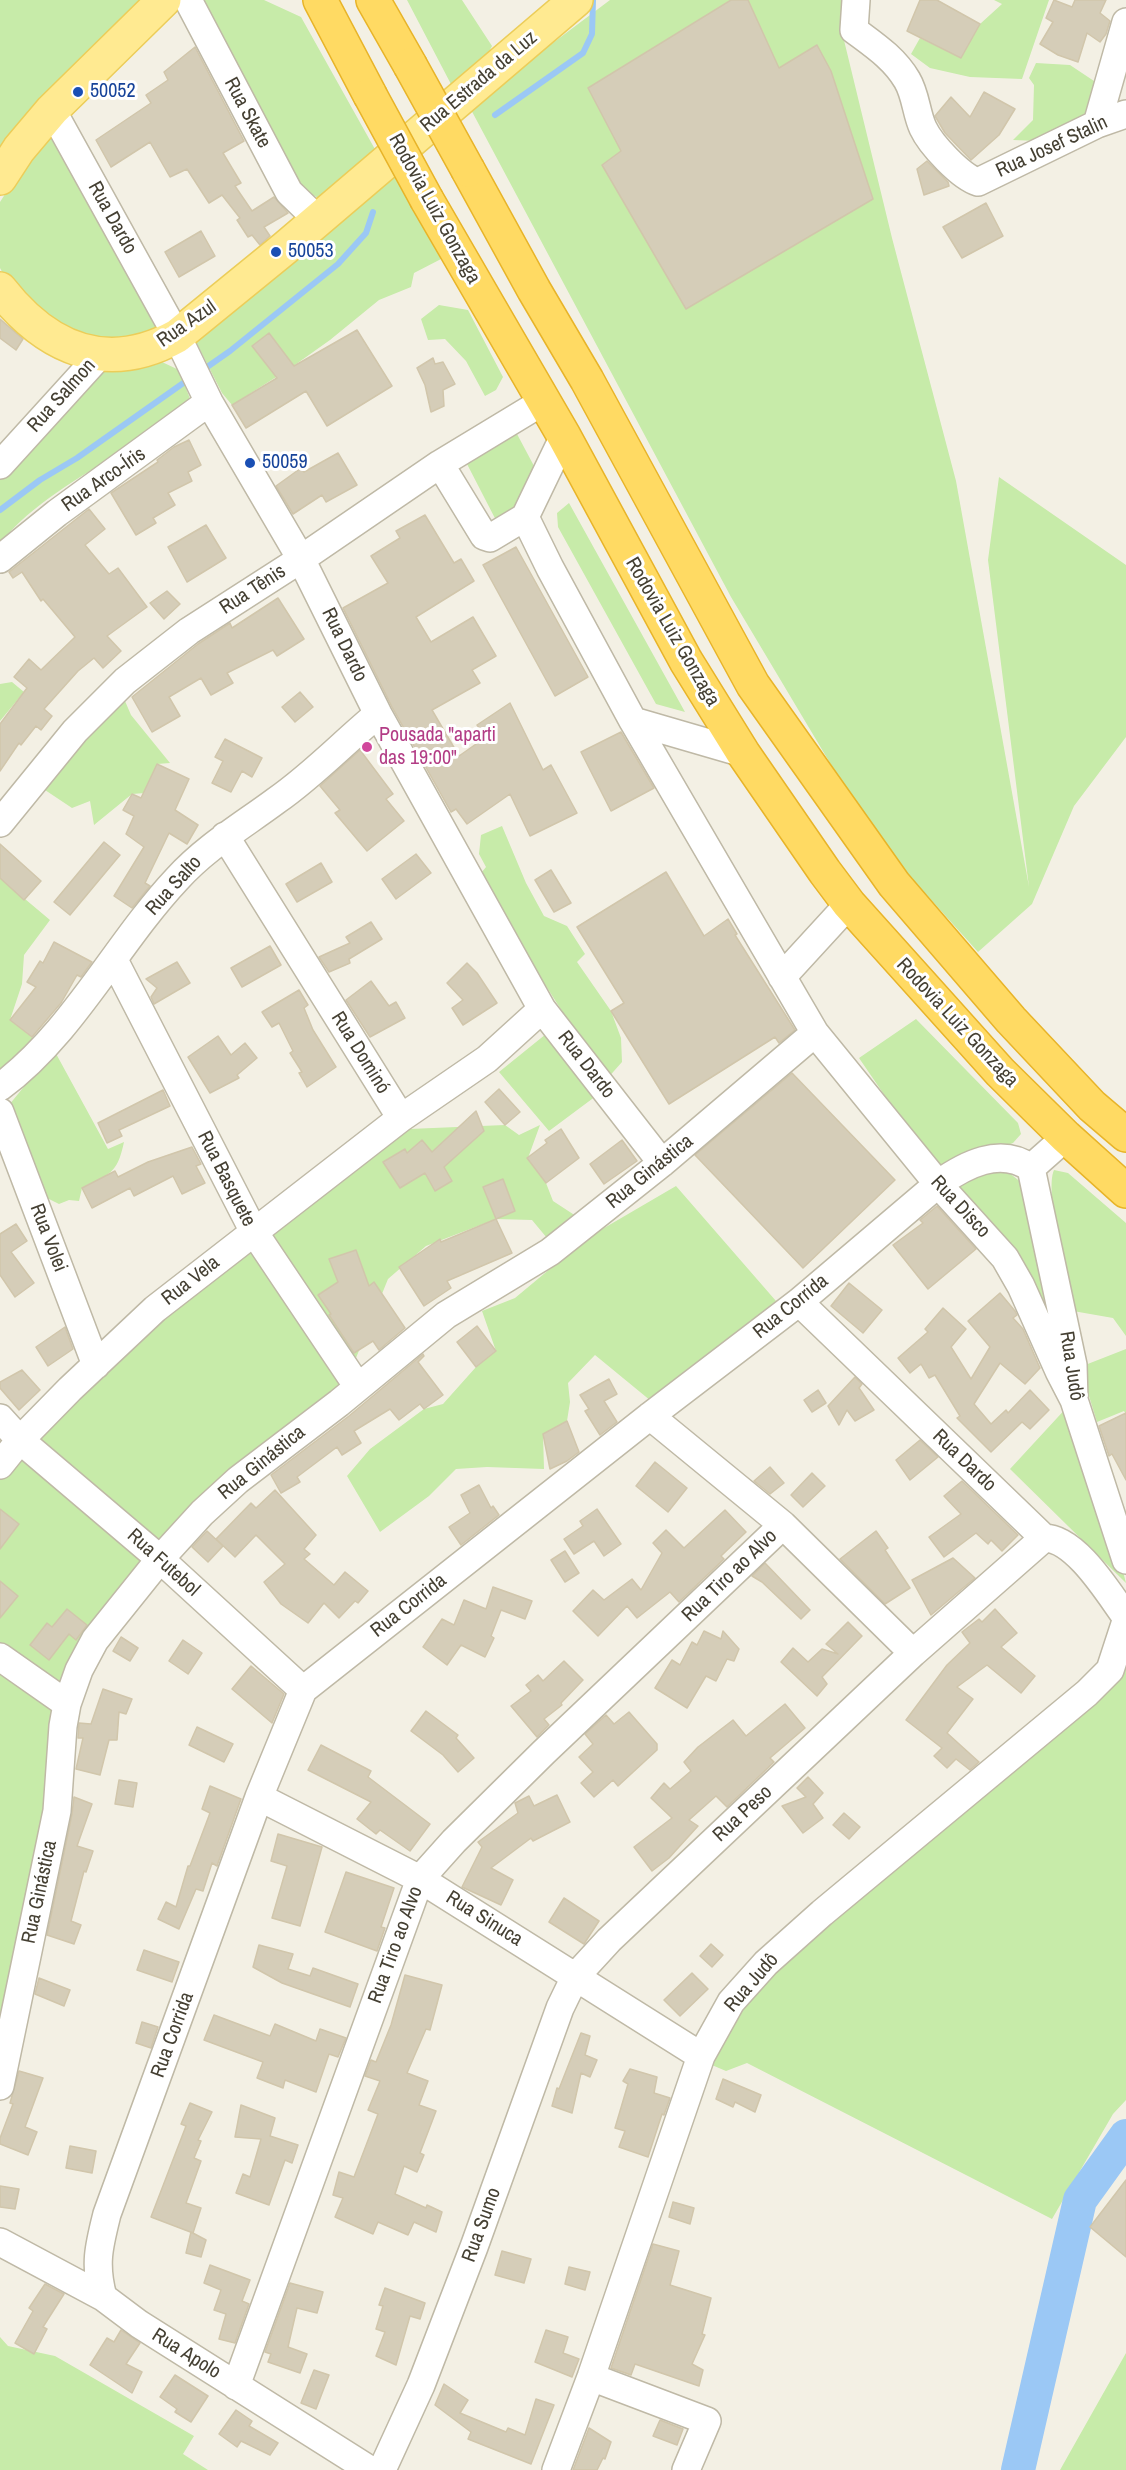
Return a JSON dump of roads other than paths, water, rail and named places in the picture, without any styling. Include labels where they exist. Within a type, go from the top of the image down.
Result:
[{"type":"highway","name":"Rodovia Luiz Gonzaga","points":[[373,0],[587,381],[753,685],[894,885],[1011,1020],[1092,1106],[1126,1135]]},
{"type":"highway","name":"Rodovia Luiz Gonzaga","points":[[315,3],[370,95],[427,200],[564,436],[686,661],[743,753],[849,904],[955,1022],[1066,1137],[1126,1191]]},
{"type":"main road","points":[[0,178],[19,149],[52,110],[170,0]]},
{"type":"main road","name":"Rua Estrada da Luz","points":[[322,215],[576,0]]},
{"type":"main road","name":"Rua Azul","points":[[0,289],[12,304],[41,329],[65,345],[100,355],[133,354],[157,347],[177,336],[322,215]]},
{"type":"street","name":"Rua Skate","points":[[170,0],[289,192],[322,215]]},
{"type":"street","name":"Rua Josef Stalin","points":[[856,0],[854,30],[889,57],[900,70],[912,90],[923,129],[966,177],[978,182],[1097,124],[1126,114]]},
{"type":"street","points":[[1097,124],[1126,22]]},
{"type":"street","name":"Rua Dardo","points":[[52,110],[177,336],[201,385],[302,559],[378,714],[542,1010],[662,1163]]},
{"type":"street","name":"Rua Salmon","points":[[0,465],[100,355]]},
{"type":"street","name":"Rua Arco-Íris","points":[[0,559],[57,513],[144,452],[201,385]]},
{"type":"street","name":"Rua Tênis","points":[[0,823],[75,731],[125,681],[189,631],[302,559],[440,464],[544,401]]},
{"type":"street","points":[[440,464],[484,536],[495,536],[525,517],[564,436]]},
{"type":"street","name":"Rua Disco","points":[[525,517],[633,721],[815,1033],[938,1184],[1005,1258],[1021,1286],[1074,1400]]},
{"type":"street","name":"Rua Salto","points":[[0,1087],[14,1077],[42,1048],[176,879],[225,836],[279,799],[378,714]]},
{"type":"street","points":[[633,721],[743,753]]},
{"type":"street","name":"Rua Dominó","points":[[225,836],[401,1118]]},
{"type":"street","points":[[782,977],[849,904]]},
{"type":"street","name":"Rua Basquete","points":[[114,960],[254,1232],[358,1387]]},
{"type":"street","points":[[401,1118],[487,1059],[542,1010]]},
{"type":"street","name":"Rua Ginástica","points":[[0,2086],[6,2025],[57,1811],[63,1726],[67,1704],[79,1670],[95,1640],[160,1559],[202,1513],[238,1480],[446,1315],[550,1252],[662,1163],[815,1033]]},
{"type":"street","name":"Rua Volei","points":[[0,1112],[96,1365]]},
{"type":"street","name":"Rua Vela","points":[[0,1465],[20,1440],[155,1309],[401,1118]]},
{"type":"street","points":[[1031,1168],[1066,1137]]},
{"type":"street","name":"Rua Corrida","points":[[103,2297],[98,2277],[98,2252],[107,2214],[259,1797],[303,1689],[799,1302],[938,1184],[959,1170],[984,1160],[1011,1158],[1031,1168]]},
{"type":"street","name":"Rua Judô","points":[[1031,1168],[1073,1365],[1074,1400],[1126,1560]]},
{"type":"street","name":"Rua Dardo","points":[[799,1302],[1044,1538],[1050,1538],[1069,1548],[1092,1571],[1126,1619]]},
{"type":"street","points":[[650,1416],[783,1525],[913,1653]]},
{"type":"street","points":[[0,1418],[20,1440]]},
{"type":"street","name":"Rua Futebol","points":[[20,1440],[160,1559],[303,1689]]},
{"type":"street","name":"Rua Tiro ao Alvo","points":[[236,2386],[420,1879],[454,1841],[544,1752],[783,1525]]},
{"type":"street","name":"Rua Peso","points":[[575,1977],[609,1940],[913,1653],[1044,1538]]},
{"type":"street","name":"Rua Judô","points":[[556,2470],[591,2377],[701,2055],[731,2002],[766,1963],[822,1913],[1088,1693],[1110,1670],[1126,1619]]},
{"type":"street","points":[[0,1657],[67,1704]]},
{"type":"street","name":"Rua Sinuca","points":[[259,1797],[420,1879],[701,2055]]},
{"type":"street","name":"Rua Sumo","points":[[382,2470],[421,2385],[474,2247],[560,2008],[575,1977]]},
{"type":"street","name":"Rua Apolo","points":[[0,2242],[103,2297],[139,2324],[370,2470]]},
{"type":"street","points":[[591,2377],[707,2421],[686,2470]]},
{"type":"waterway","points":[[495,115],[583,53],[592,34],[593,0]]},
{"type":"waterway","points":[[200,372],[230,351],[338,264],[366,233],[373,212]]},
{"type":"waterway","points":[[0,510],[40,480],[77,458],[189,379]]},
{"type":"waterway","points":[[1018,2470],[1080,2200],[1126,2136]]},
{"type":"place","name":"50052","points":[[78,92]]},
{"type":"place","name":"50053","points":[[276,252]]},
{"type":"place","name":"50059","points":[[250,463]]},
{"type":"place","name":"Pousada \"aparti das 19:00\"","points":[[367,747]]}]
